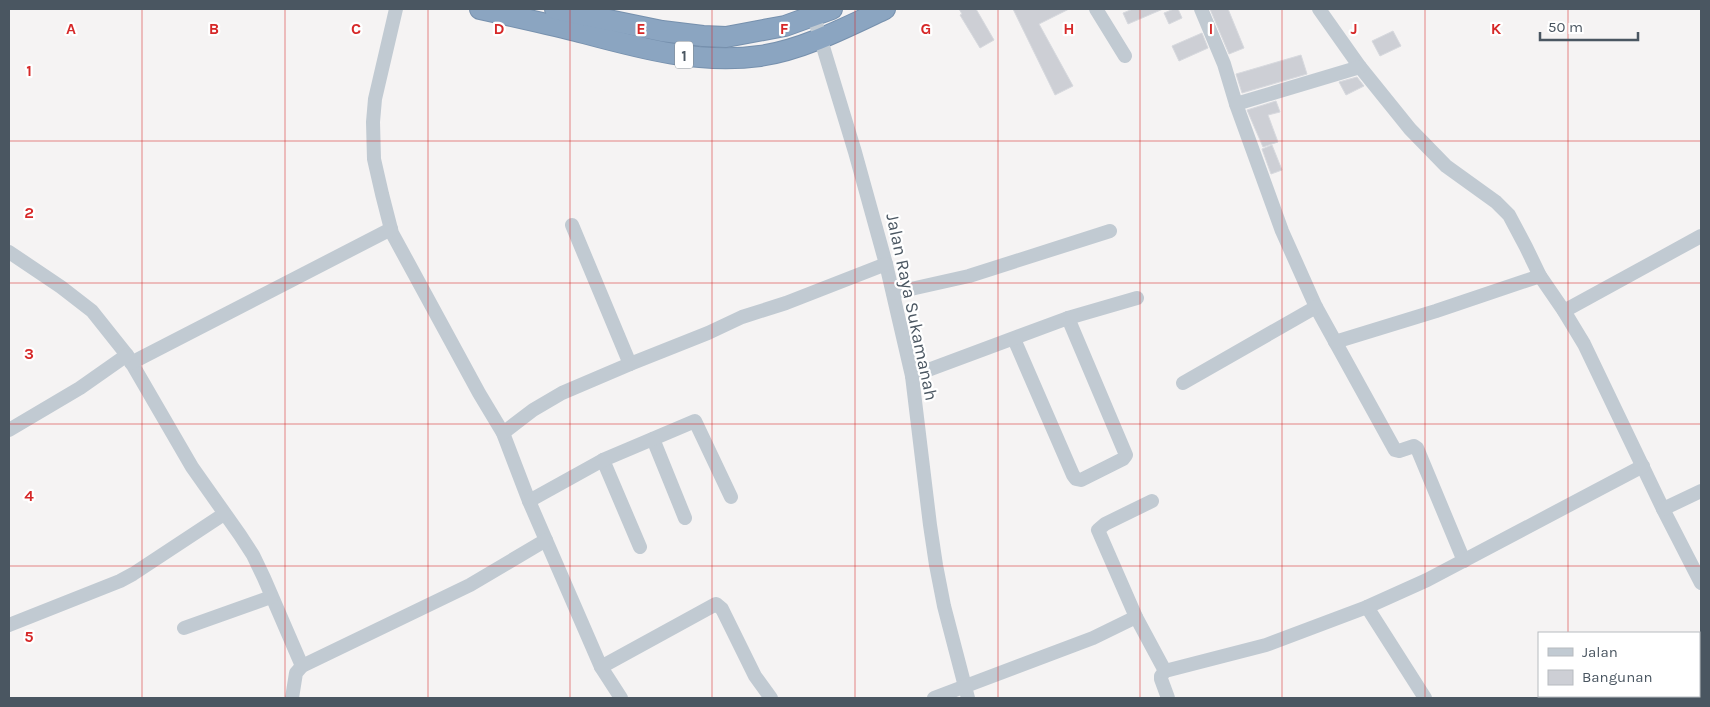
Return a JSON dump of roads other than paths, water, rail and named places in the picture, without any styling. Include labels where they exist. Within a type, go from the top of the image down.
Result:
[{"type":"highway","name":"1","points":[[480,9],[651,50],[709,58],[735,59],[762,56],[789,49],[821,38],[885,9]]},
{"type":"highway","name":"1","points":[[555,9],[615,15],[662,31],[726,37],[785,26],[823,13]]},
{"type":"street","points":[[396,9],[373,122],[374,159],[391,229],[440,324],[503,433],[529,500],[602,667],[621,698]]},
{"type":"street","points":[[1096,9],[1125,56]]},
{"type":"street","points":[[1201,9],[1224,64],[1236,104],[1282,231],[1316,307],[1395,450],[1399,451],[1414,446],[1417,448],[1464,561]]},
{"type":"street","points":[[1319,9],[1360,67],[1410,129],[1446,166],[1496,202],[1509,215],[1540,276],[1564,310],[1584,344],[1663,509],[1701,581]]},
{"type":"street","name":"Jalan Raya Sukamanah","points":[[823,13],[821,38],[886,264],[912,376],[928,515],[936,565],[944,606],[966,692]]},
{"type":"street","points":[[1236,104],[1360,67]]},
{"type":"street","points":[[572,225],[630,364]]},
{"type":"street","points":[[9,430],[129,359],[391,229]]},
{"type":"street","points":[[893,293],[969,276],[1110,231]]},
{"type":"street","points":[[1564,310],[1701,236]]},
{"type":"street","points":[[9,252],[92,311],[129,359],[192,467],[252,555],[302,666]]},
{"type":"street","points":[[503,433],[534,410],[562,393],[708,333],[742,317],[786,303],[886,264]]},
{"type":"street","points":[[1335,342],[1540,276]]},
{"type":"street","points":[[912,376],[1068,318],[1137,298]]},
{"type":"street","points":[[1183,382],[1316,307]]},
{"type":"street","points":[[1014,338],[1073,475],[1076,479],[1081,480],[1123,459],[1126,455],[1068,318]]},
{"type":"street","points":[[529,500],[603,460],[695,421],[731,497]]},
{"type":"street","points":[[653,439],[685,518]]},
{"type":"street","points":[[603,460],[640,547]]},
{"type":"street","points":[[1168,698],[1161,679],[1165,671],[1266,645],[1367,607],[1427,580],[1643,466]]},
{"type":"street","points":[[1663,509],[1701,491]]},
{"type":"street","points":[[1152,501],[1105,524],[1098,530],[1136,617],[1165,671]]},
{"type":"street","points":[[9,625],[126,577],[149,564],[224,514]]},
{"type":"street","points":[[292,698],[296,673],[302,666],[470,585],[546,540]]},
{"type":"street","points":[[184,628],[271,597]]},
{"type":"street","points":[[602,667],[716,604],[722,609],[755,676],[771,698]]},
{"type":"street","points":[[1367,607],[1425,698]]},
{"type":"street","points":[[934,698],[966,692],[1093,638],[1136,617]]}]
